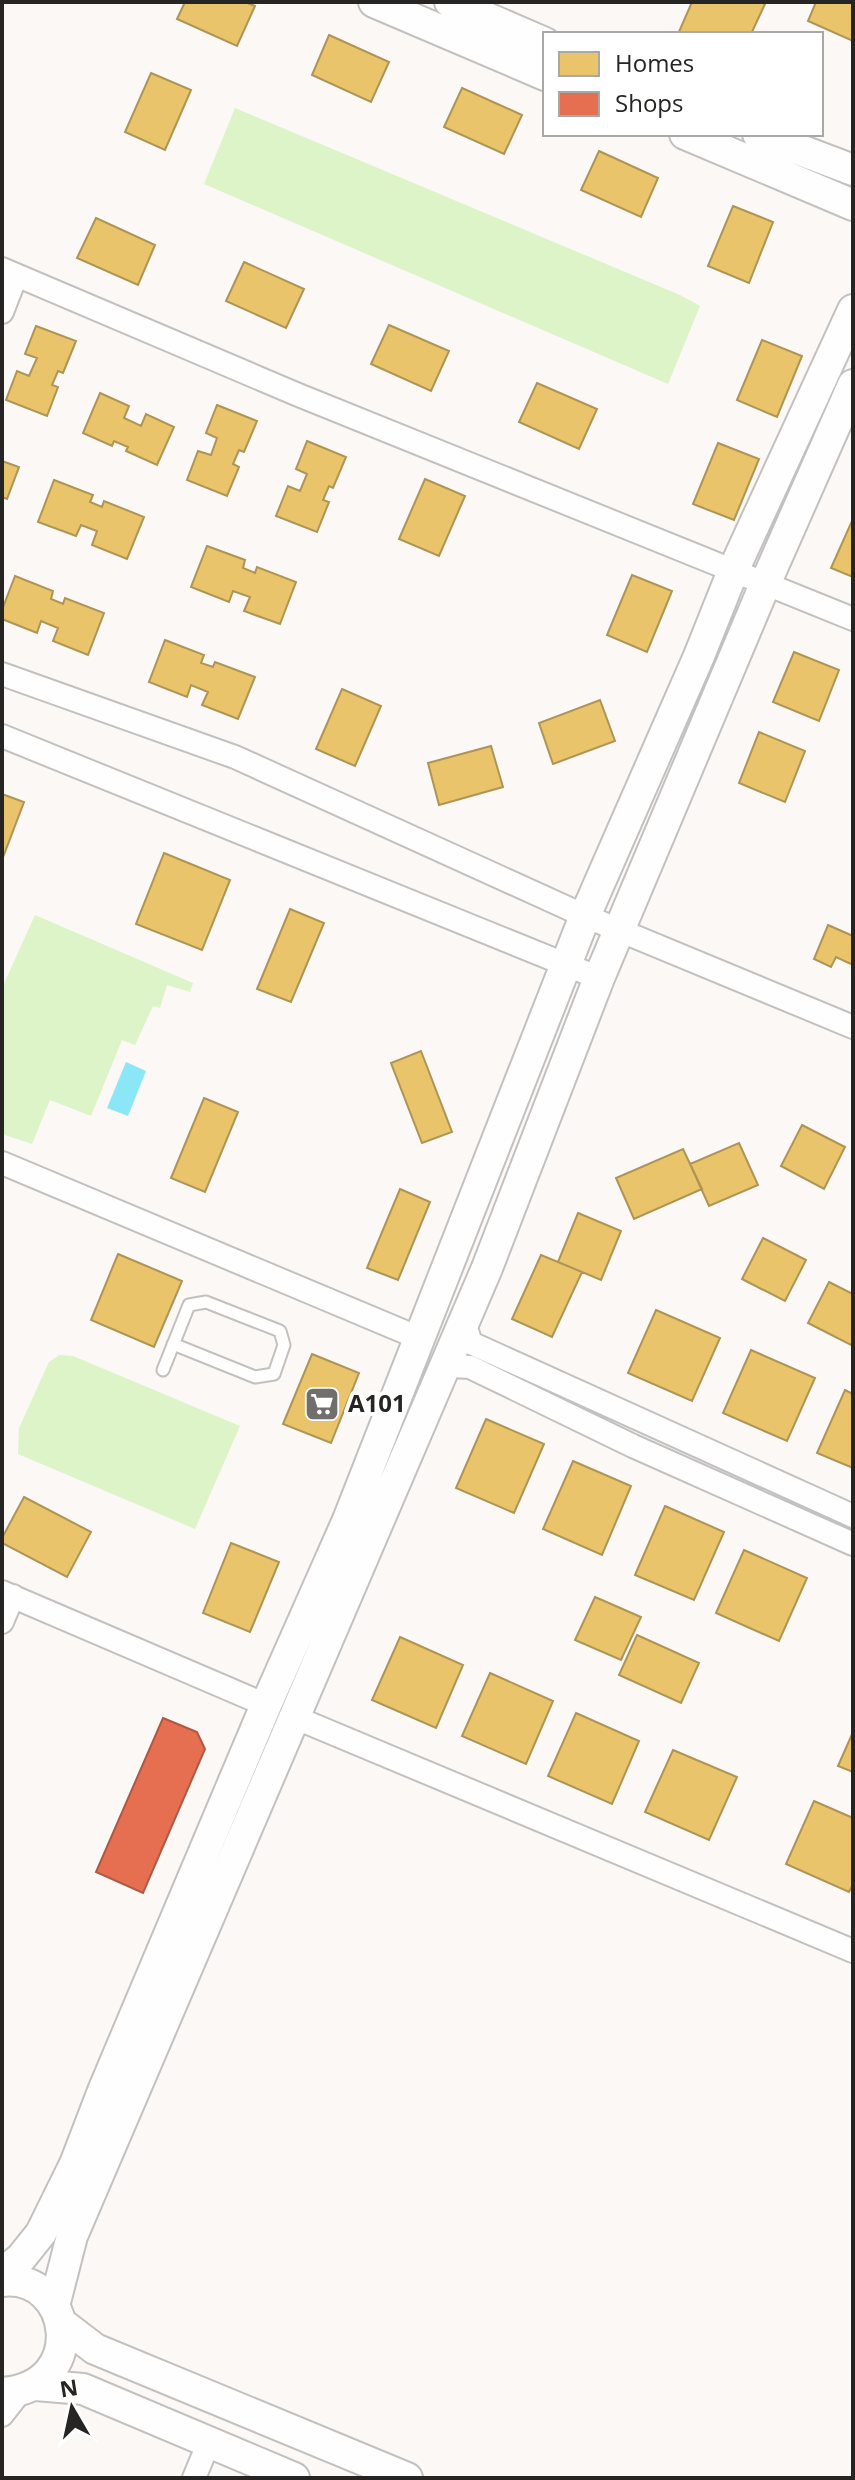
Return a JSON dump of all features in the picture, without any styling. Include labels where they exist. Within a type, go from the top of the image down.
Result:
[{"type":"main road","points":[[374,2],[543,74]]},
{"type":"main road","points":[[450,2],[543,42]]},
{"type":"main road","points":[[690,136],[853,205]]},
{"type":"main road","points":[[763,136],[853,170]]},
{"type":"main road","points":[[822,192],[853,212]]},
{"type":"main road","points":[[2,2274],[21,2258],[41,2233],[75,2164],[266,1705],[348,1520],[585,916],[693,671],[733,571],[853,310]]},
{"type":"main road","points":[[15,2396],[50,2373],[59,2358],[63,2340],[58,2315],[72,2236],[464,1322],[599,978],[766,582],[853,385]]},
{"type":"main road","points":[[2,2281],[27,2284],[42,2293],[58,2315],[95,2349],[407,2478]]},
{"type":"main road","points":[[15,2396],[83,2389],[294,2478]]},
{"type":"street","points":[[2,312],[9,272],[296,394],[853,619]]},
{"type":"street","points":[[2,674],[235,757],[585,916],[853,1027]]},
{"type":"street","points":[[2,736],[599,978]]},
{"type":"street","points":[[2,1163],[419,1338]]},
{"type":"street","points":[[464,1322],[471,1343],[853,1516]]},
{"type":"street","points":[[442,1374],[453,1366],[470,1367],[633,1446],[853,1544]]},
{"type":"street","points":[[2,1622],[7,1594],[266,1705]]},
{"type":"street","points":[[294,1717],[853,1951]]},
{"type":"street","points":[[194,2478],[209,2442]]},
{"type":"lane","points":[[163,1370],[173,1344],[189,1305],[202,1302],[280,1331],[284,1345],[274,1374],[255,1377],[173,1344]]},
{"type":"green space","points":[[235,108],[700,306],[668,384],[204,184]]},
{"type":"green space","points":[[35,915],[193,983],[190,992],[167,985],[160,1008],[153,1006],[135,1045],[122,1040],[91,1116],[50,1100],[32,1144],[2,1134],[2,988]]},
{"type":"green space","points":[[59,1355],[73,1356],[240,1426],[195,1529],[18,1454],[19,1428],[49,1362]]},
{"type":"water","points":[[126,1062],[146,1071],[128,1116],[107,1108]]},
{"type":"building: Homes","points":[[185,2],[245,2],[255,6],[237,46],[177,19]]},
{"type":"building: Homes","points":[[692,2],[765,4],[752,32],[679,32]]},
{"type":"building: Homes","points":[[816,2],[853,2],[853,41],[808,21]]},
{"type":"building: Homes","points":[[329,35],[389,62],[371,102],[312,75]]},
{"type":"building: Homes","points":[[151,73],[191,90],[165,150],[125,132]]},
{"type":"building: Homes","points":[[462,88],[522,115],[504,154],[444,127]]},
{"type":"building: Homes","points":[[599,151],[658,178],[641,217],[581,190]]},
{"type":"building: Homes","points":[[733,206],[773,222],[749,283],[708,266]]},
{"type":"building: Homes","points":[[96,218],[155,245],[138,285],[77,258]]},
{"type":"building: Homes","points":[[244,262],[304,289],[286,328],[226,301]]},
{"type":"building: Homes","points":[[389,325],[449,351],[431,391],[371,364]]},
{"type":"building: Homes","points":[[36,326],[76,341],[63,373],[58,371],[52,385],[58,387],[47,416],[6,400],[17,371],[29,376],[37,358],[25,354]]},
{"type":"building: Homes","points":[[762,340],[802,356],[777,417],[737,400]]},
{"type":"building: Homes","points":[[537,383],[597,409],[579,449],[519,422]]},
{"type":"building: Homes","points":[[100,393],[129,406],[124,418],[141,426],[146,414],[174,427],[157,465],[126,451],[128,447],[114,441],[112,446],[83,433]]},
{"type":"building: Homes","points":[[217,405],[257,421],[244,452],[239,450],[233,464],[239,467],[227,496],[187,480],[198,451],[211,455],[217,438],[206,433]]},
{"type":"building: Homes","points":[[307,441],[346,457],[333,488],[329,486],[323,500],[329,502],[317,532],[276,516],[288,486],[300,491],[307,474],[296,469]]},
{"type":"building: Homes","points":[[718,443],[759,459],[734,520],[693,504]]},
{"type":"building: Homes","points":[[2,461],[19,467],[7,499],[2,497]]},
{"type":"building: Homes","points":[[425,479],[465,496],[439,556],[399,539]]},
{"type":"building: Homes","points":[[54,480],[93,495],[90,502],[102,507],[104,501],[144,517],[127,559],[92,545],[97,531],[81,525],[76,536],[38,522]]},
{"type":"building: Homes","points":[[853,524],[853,577],[831,568]]},
{"type":"building: Homes","points":[[207,546],[245,560],[243,568],[255,573],[257,567],[296,582],[280,624],[244,611],[250,597],[233,591],[229,602],[191,587]]},
{"type":"building: Homes","points":[[632,575],[672,591],[647,652],[607,635]]},
{"type":"building: Homes","points":[[15,576],[53,591],[51,599],[63,604],[65,598],[104,613],[88,655],[53,641],[58,628],[41,621],[37,633],[2,619],[2,610]]},
{"type":"building: Homes","points":[[165,640],[204,655],[201,663],[213,667],[215,662],[255,677],[238,719],[202,705],[208,692],[191,685],[187,697],[149,682]]},
{"type":"building: Homes","points":[[794,652],[839,670],[819,721],[773,702]]},
{"type":"building: Homes","points":[[342,689],[381,706],[355,766],[316,749]]},
{"type":"building: Homes","points":[[600,700],[615,741],[553,764],[539,723]]},
{"type":"building: Homes","points":[[759,732],[805,751],[785,802],[739,783]]},
{"type":"building: Homes","points":[[491,746],[503,787],[439,805],[428,763]]},
{"type":"building: Homes","points":[[2,794],[24,802],[2,860]]},
{"type":"building: Homes","points":[[164,853],[230,880],[202,950],[136,924]]},
{"type":"building: Homes","points":[[290,909],[324,923],[291,1002],[257,989]]},
{"type":"building: Homes","points":[[828,925],[853,936],[853,965],[836,957],[831,967],[814,959]]},
{"type":"building: Homes","points":[[421,1051],[452,1132],[422,1143],[391,1063]]},
{"type":"building: Homes","points":[[204,1098],[238,1112],[205,1192],[171,1178]]},
{"type":"building: Homes","points":[[802,1125],[845,1147],[824,1189],[781,1166]]},
{"type":"building: Homes","points":[[739,1143],[758,1185],[709,1206],[690,1164]]},
{"type":"building: Homes","points":[[683,1149],[702,1189],[634,1219],[616,1178]]},
{"type":"building: Homes","points":[[400,1189],[430,1202],[398,1280],[367,1268]]},
{"type":"building: Homes","points":[[578,1213],[621,1231],[601,1280],[558,1262]]},
{"type":"building: Homes","points":[[763,1238],[806,1260],[785,1301],[742,1279]]},
{"type":"building: Homes","points":[[118,1254],[182,1281],[154,1347],[91,1320]]},
{"type":"building: Homes","points":[[541,1255],[582,1272],[552,1337],[512,1319]]},
{"type":"building: Homes","points":[[829,1282],[853,1294],[851,1345],[808,1323]]},
{"type":"building: Homes","points":[[656,1310],[720,1338],[692,1401],[628,1373]]},
{"type":"building: Homes","points":[[751,1350],[815,1378],[787,1441],[723,1413]]},
{"type":"building: Homes","points":[[312,1354],[359,1373],[331,1443],[283,1424]]},
{"type":"building: Homes","points":[[845,1390],[853,1394],[853,1468],[817,1453]]},
{"type":"building: Homes","points":[[486,1419],[544,1444],[514,1513],[456,1488]]},
{"type":"building: Homes","points":[[573,1461],[631,1486],[602,1555],[543,1529]]},
{"type":"building: Homes","points":[[24,1497],[91,1532],[67,1577],[2,1543]]},
{"type":"building: Homes","points":[[665,1506],[724,1532],[694,1600],[635,1575]]},
{"type":"building: Homes","points":[[231,1543],[279,1562],[250,1632],[203,1613]]},
{"type":"building: Homes","points":[[744,1550],[807,1578],[779,1641],[716,1613]]},
{"type":"building: Homes","points":[[595,1597],[641,1617],[621,1660],[575,1640]]},
{"type":"building: Homes","points":[[637,1635],[699,1663],[681,1703],[619,1675]]},
{"type":"building: Homes","points":[[400,1637],[463,1665],[436,1728],[372,1700]]},
{"type":"building: Homes","points":[[490,1673],[553,1701],[526,1764],[462,1736]]},
{"type":"building: Homes","points":[[576,1713],[639,1741],[612,1804],[548,1776]]},
{"type":"building: Homes","points":[[853,1732],[853,1772],[838,1766]]},
{"type":"building: Homes","points":[[673,1750],[737,1777],[709,1840],[645,1812]]},
{"type":"building: Homes","points":[[814,1801],[853,1818],[853,1884],[849,1892],[786,1864]]},
{"type":"building: Shops","points":[[163,1718],[197,1732],[205,1749],[143,1893],[96,1872]]},
{"type":"place","name":"A101","points":[[322,1404]]}]
